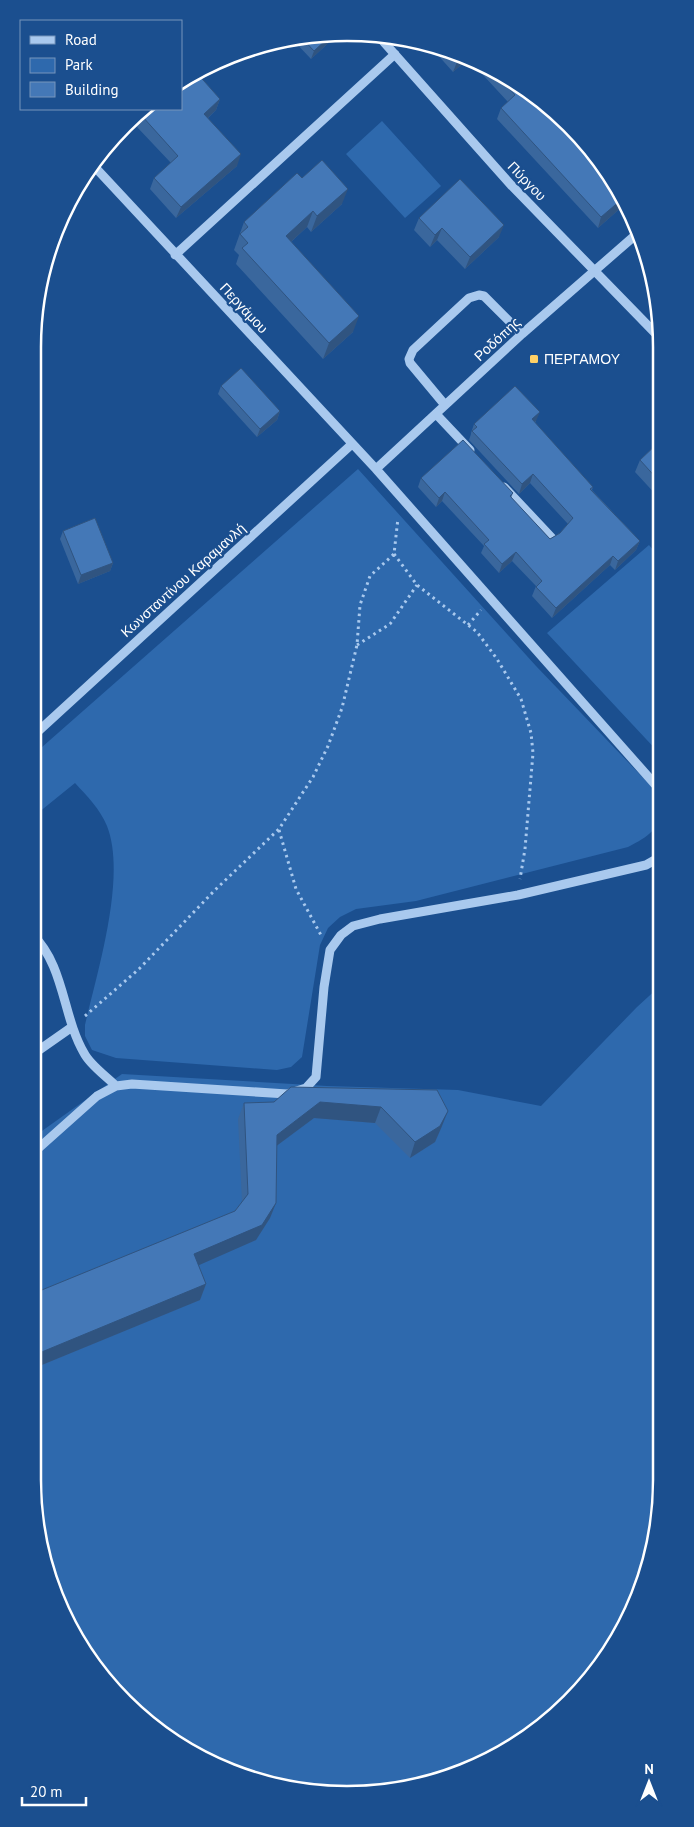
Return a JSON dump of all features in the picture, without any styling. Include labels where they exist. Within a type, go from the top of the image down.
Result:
[{"type":"street","name":"Πύργου","points":[[386,44],[511,185],[652,329]]},
{"type":"street","points":[[174,255],[395,54]]},
{"type":"street","name":"Περγάμου","points":[[98,170],[174,255],[376,469],[653,782]]},
{"type":"street","name":"Ροδόπης","points":[[376,469],[522,334],[632,238]]},
{"type":"street","points":[[445,405],[410,363],[409,359],[413,350],[469,298],[479,295],[484,296],[522,334]]},
{"type":"street","points":[[436,414],[476,458]]},
{"type":"street","name":"Κωνσταντίνου Καραμανλή","points":[[41,728],[352,444]]},
{"type":"street","points":[[497,479],[552,538]]},
{"type":"street","points":[[41,1146],[97,1096],[116,1086],[132,1084],[287,1094],[306,1088],[316,1077],[324,986],[330,950],[341,935],[353,926],[380,919],[518,894],[646,865],[653,861]]},
{"type":"street","points":[[41,946],[53,961],[72,1027],[84,1055],[116,1086]]},
{"type":"street","points":[[41,1049],[72,1027]]},
{"type":"path","points":[[72,1027],[139,969],[279,829],[313,777],[328,746],[342,708],[356,645],[360,604],[370,576],[394,554],[401,497]]},
{"type":"path","points":[[394,554],[417,584],[477,632],[497,659],[521,699],[531,733],[533,753],[526,839],[518,894]]},
{"type":"path","points":[[356,645],[390,624],[417,584]]},
{"type":"path","points":[[279,829],[296,889],[330,950]]},
{"type":"green space","points":[[382,121],[441,186],[405,218],[346,154]]},
{"type":"green space","points":[[358,469],[536,666],[651,786],[653,790],[653,830],[628,847],[416,901],[356,909],[340,917],[328,928],[320,945],[302,1057],[291,1067],[277,1070],[116,1058],[92,1050],[85,1036],[85,1025],[103,952],[112,897],[114,871],[112,847],[107,826],[93,803],[75,783],[41,811],[41,748]]},
{"type":"green space","points":[[649,545],[653,550],[653,747],[547,633]]},
{"type":"green space","points":[[653,992],[653,1480],[647,1540],[637,1578],[612,1633],[577,1682],[549,1710],[500,1745],[445,1770],[387,1783],[347,1786],[327,1785],[287,1780],[249,1770],[194,1745],[145,1710],[104,1666],[82,1633],[73,1615],[57,1578],[47,1540],[41,1480],[41,1132],[122,1074],[327,1086],[458,1090],[541,1106]]},
{"type":"building","points":[[323,42],[314,51],[307,44]]},
{"type":"building","points":[[202,78],[220,99],[204,114],[241,154],[181,207],[154,178],[178,156],[144,118],[154,110],[182,110],[182,90]]},
{"type":"building","points":[[508,87],[549,117],[590,161],[617,204],[601,217],[501,108],[515,95]]},
{"type":"building","points":[[322,160],[348,189],[317,216],[313,211],[286,236],[359,316],[329,343],[242,248],[248,243],[240,234],[248,227],[244,222],[297,173],[302,178]]},
{"type":"building","points":[[460,179],[504,225],[470,257],[442,228],[435,235],[419,218]]},
{"type":"building","points":[[241,368],[280,411],[260,429],[221,386]]},
{"type":"building","points":[[515,386],[540,412],[532,419],[593,487],[590,489],[640,541],[618,561],[613,556],[556,608],[536,587],[542,581],[516,552],[502,564],[484,544],[489,540],[445,492],[439,498],[421,478],[463,440],[513,493],[510,496],[550,539],[560,533],[573,518],[533,474],[522,484],[472,431],[477,427],[474,424]]},
{"type":"building","points":[[653,448],[653,474],[640,460]]},
{"type":"building","points":[[95,518],[113,563],[81,575],[63,531]]},
{"type":"building","points":[[291,1087],[437,1090],[448,1111],[440,1126],[415,1142],[381,1107],[320,1102],[277,1135],[276,1203],[262,1225],[194,1254],[206,1284],[41,1352],[41,1290],[235,1211],[248,1194],[244,1103],[274,1102]]},
{"type":"place","name":"ΠΕΡΓΑΜΟΥ","points":[[534,359]]}]
